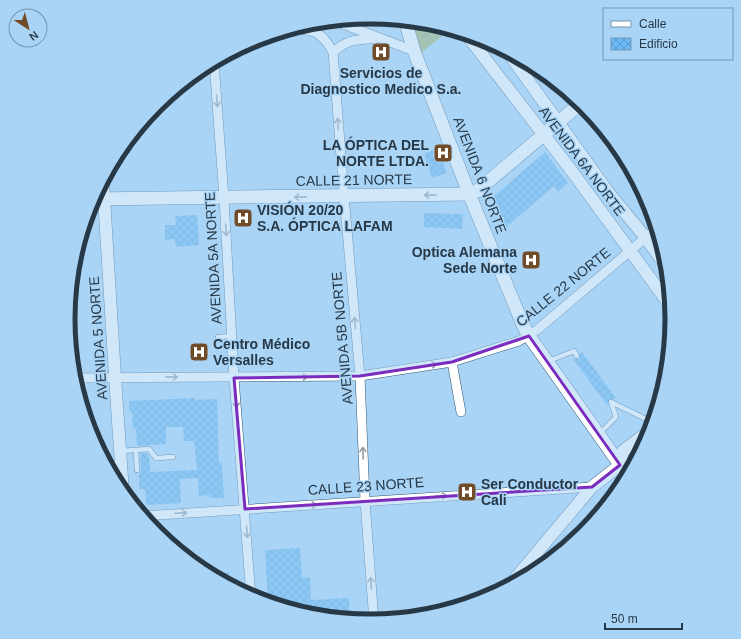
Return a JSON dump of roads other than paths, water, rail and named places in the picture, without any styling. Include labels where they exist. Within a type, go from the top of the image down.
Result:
[{"type":"main road","name":"AVENIDA 6 NORTE","points":[[407,27],[414,51],[469,194],[523,325],[529,336],[598,435],[626,467]]},
{"type":"main road","points":[[469,194],[477,191],[576,108]]},
{"type":"main road","name":"CALLE 21 NORTE","points":[[100,199],[469,194]]},
{"type":"street","points":[[348,25],[414,51]]},
{"type":"street","points":[[311,30],[319,34],[327,42],[333,52],[350,41],[380,38]]},
{"type":"street","name":"AVENIDA 6A NORTE","points":[[472,42],[544,135],[665,298]]},
{"type":"street","name":"AVENIDA 5B NORTE","points":[[333,52],[360,376],[365,501],[373,615]]},
{"type":"street","name":"AVENIDA 6A NORTE","points":[[515,62],[608,192],[659,256]]},
{"type":"street","name":"AVENIDA 5A NORTE","points":[[215,69],[224,198],[234,378],[251,590]]},
{"type":"street","name":"AVENIDA 5 NORTE","points":[[99,201],[115,377],[122,479]]},
{"type":"street","name":"CALLE 22 NORTE","points":[[81,378],[360,376],[452,362],[519,341],[529,336],[652,232]]},
{"type":"street","points":[[452,362],[462,412]]},
{"type":"street","points":[[626,466],[623,451],[642,436]]},
{"type":"street","points":[[518,575],[592,487],[609,474],[624,470]]},
{"type":"street","name":"CALLE 23 NORTE","points":[[149,515],[592,487]]},
{"type":"lane","points":[[218,337],[232,336]]},
{"type":"lane","points":[[548,362],[574,351],[577,356]]},
{"type":"lane","points":[[598,435],[616,417],[611,402],[648,420]]},
{"type":"lane","points":[[112,461],[136,450],[149,449],[156,458],[173,457]]},
{"type":"lane","points":[[136,450],[137,470]]},
{"type":"place","name":"Servicios de Diagnostico Medico S.a.","points":[[381,52]]},
{"type":"place","name":"LA ÓPTICA DEL NORTE LTDA.","points":[[443,153]]},
{"type":"place","name":"VISIÓN 20/20 S.A. ÓPTICA LAFAM","points":[[243,218]]},
{"type":"place","name":"Optica Alemana Sede Norte","points":[[531,260]]},
{"type":"place","name":"Centro Médico Versalles","points":[[199,352]]},
{"type":"place","name":"Ser Conductor Cali","points":[[467,492]]}]
